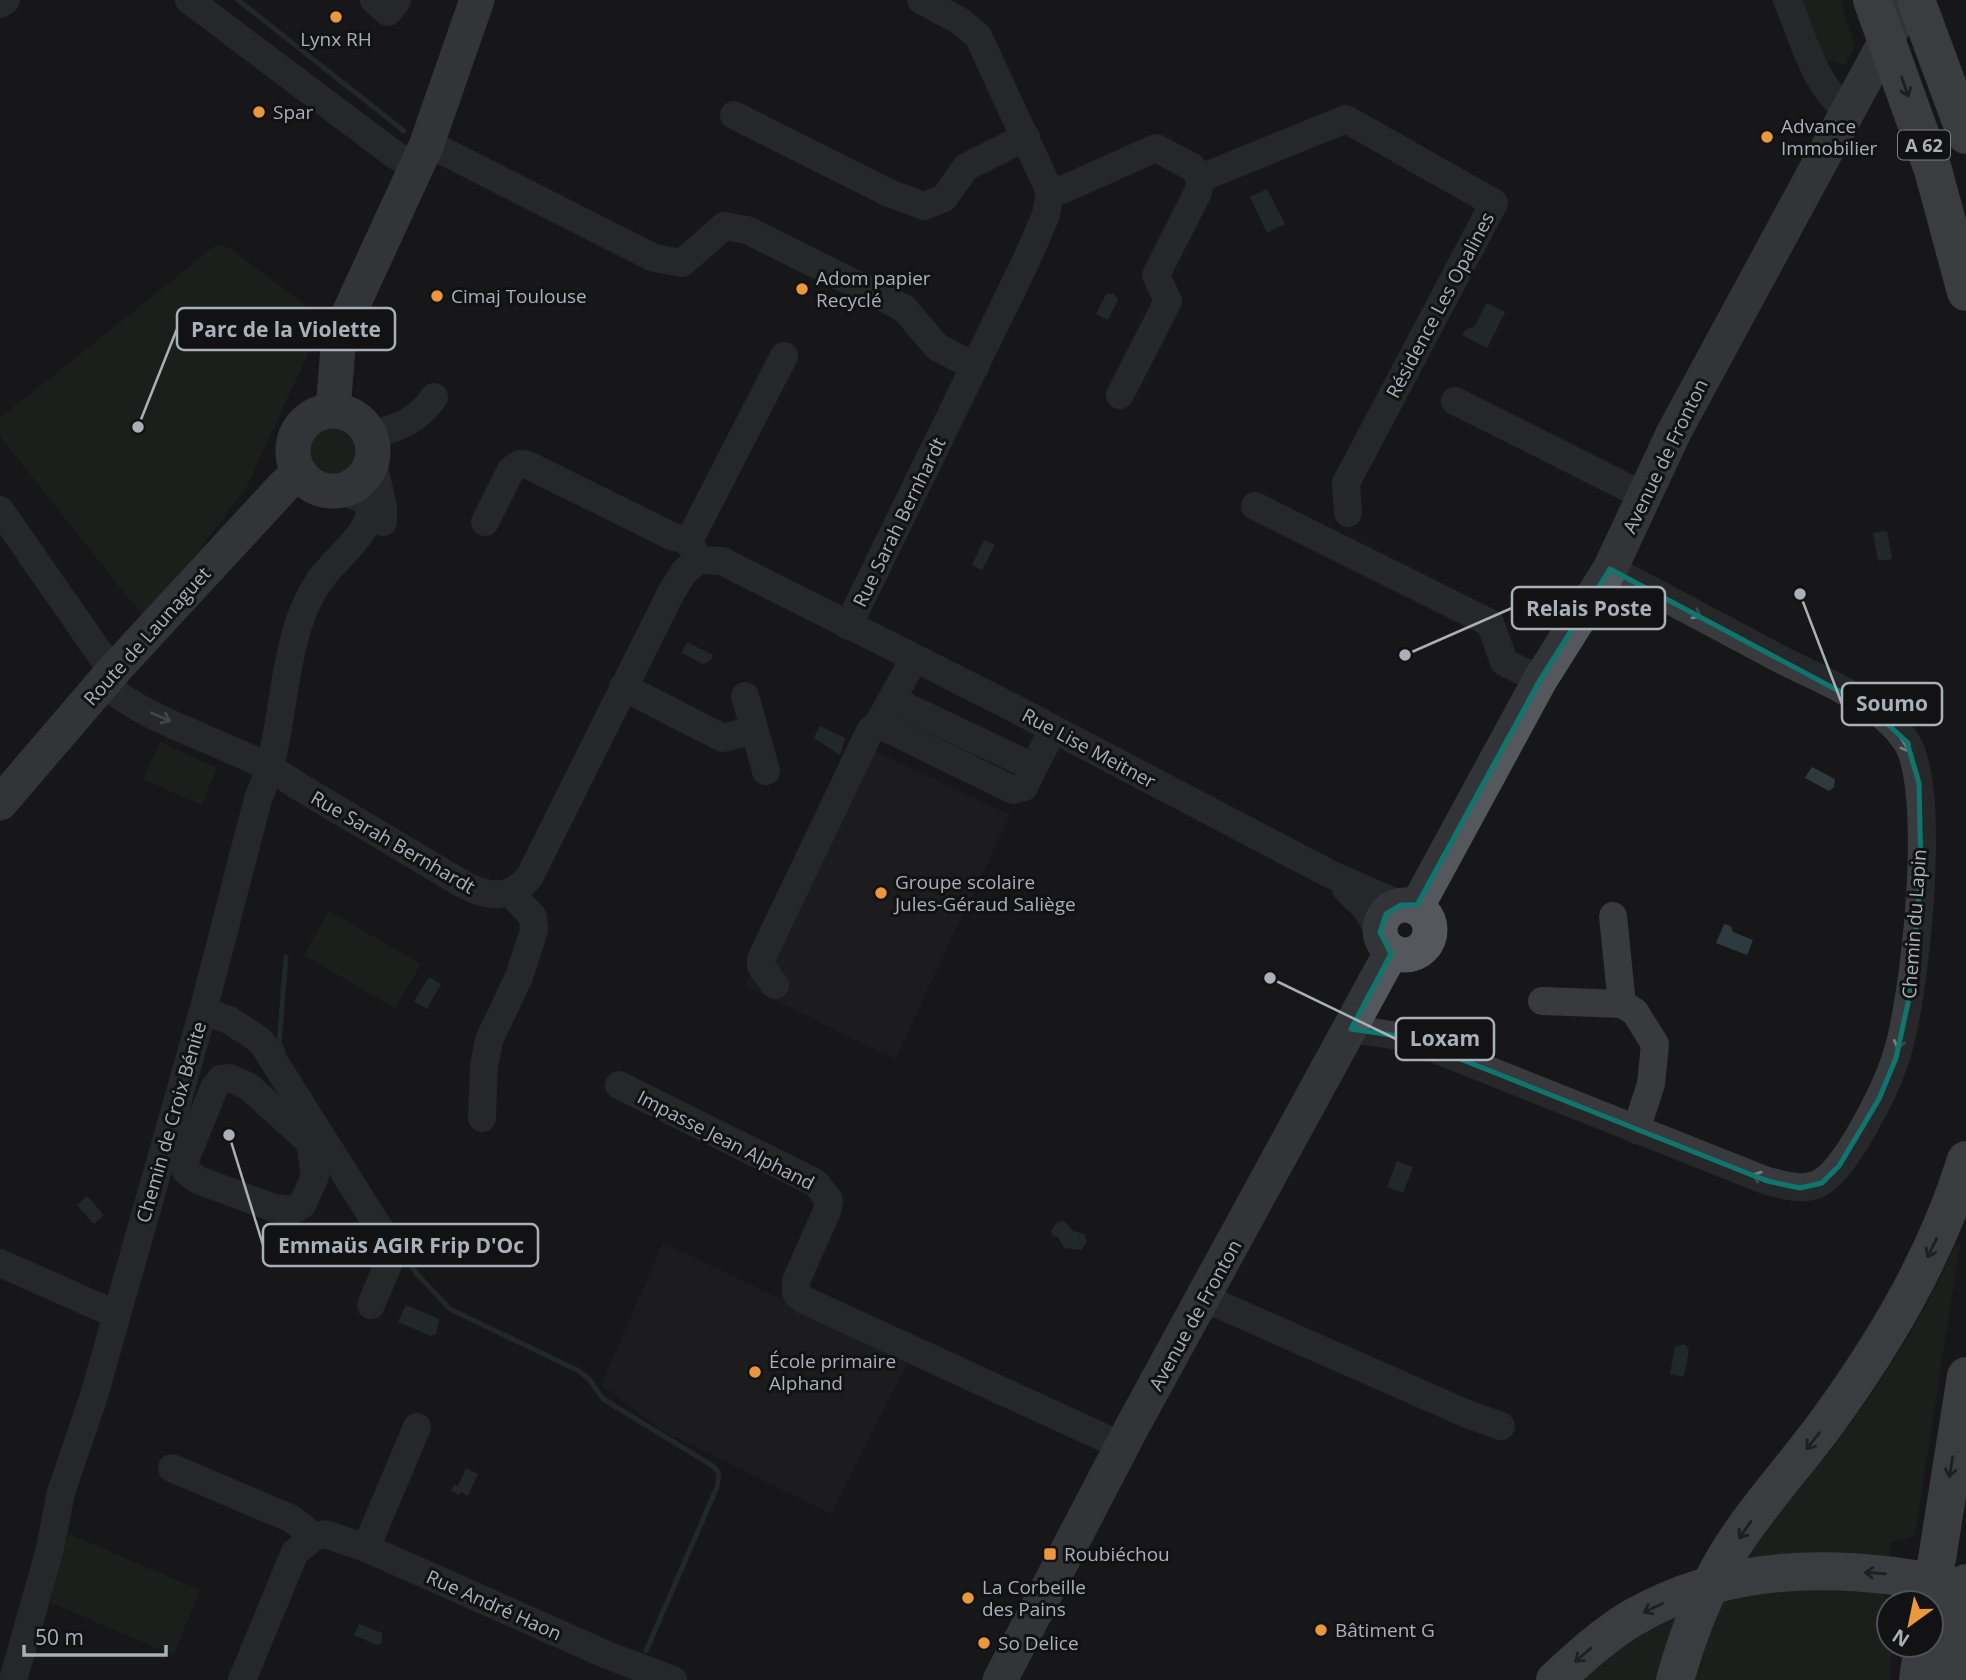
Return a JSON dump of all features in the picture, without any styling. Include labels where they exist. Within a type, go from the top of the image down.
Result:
[{"type":"highway","name":"A 62","points":[[1872,0],[1933,170],[1966,292]]},
{"type":"highway","name":"A 62","points":[[1916,0],[1966,135]]},
{"type":"highway","points":[[1675,1680],[1693,1626],[1715,1575],[1745,1528],[1827,1423],[1888,1334],[1944,1224],[1966,1160]]},
{"type":"highway","points":[[1932,1589],[1966,1376]]},
{"type":"highway","points":[[1555,1680],[1611,1632],[1667,1601],[1733,1581],[1811,1571],[1874,1572],[1966,1589]]},
{"type":"highway","points":[[1950,1680],[1966,1583]]},
{"type":"highway","points":[[1918,1680],[1921,1659]]},
{"type":"main road","points":[[333,410],[339,335],[421,156],[477,0]]},
{"type":"main road","name":"Avenue de Fronton","points":[[1000,1680],[1122,1446],[1209,1300],[1356,1030],[1394,934],[1540,680],[1610,569],[1674,432],[1908,0]]},
{"type":"main road","points":[[333,410],[355,417],[371,447],[363,477],[352,486],[338,490],[319,488],[300,473],[293,457],[296,434],[311,417],[333,410]]},
{"type":"main road","name":"Route de Launaguet","points":[[0,803],[109,676],[284,486],[300,473]]},
{"type":"street","points":[[0,4],[6,0]]},
{"type":"street","points":[[189,0],[395,155],[421,156],[439,149],[654,258],[682,262],[724,226],[747,230],[904,307],[937,347],[975,367]]},
{"type":"street","points":[[374,0],[388,12],[397,0]]},
{"type":"street","points":[[921,0],[960,21],[978,36],[1050,192],[1064,189],[1156,148],[1192,167],[1201,178],[1198,192],[1156,275],[1168,301],[1120,396]]},
{"type":"street","points":[[1787,0],[1821,80],[1838,104],[1853,101]]},
{"type":"street","points":[[734,115],[889,193],[924,206],[944,198],[966,167],[1026,137]]},
{"type":"street","name":"Résidence Les Opalines","points":[[1201,178],[1346,119],[1494,203],[1346,482],[1348,513]]},
{"type":"street","name":"Rue Sarah Bernhardt","points":[[485,522],[511,470],[519,464],[528,465],[671,536],[694,551],[722,561],[848,625],[975,367],[1046,215],[1050,192]]},
{"type":"street","points":[[482,1118],[484,1066],[489,1040],[519,977],[534,931],[533,917],[511,892],[530,876],[623,687],[684,572],[784,356]]},
{"type":"street","points":[[371,447],[423,414],[434,397]]},
{"type":"street","points":[[1455,401],[1644,496]]},
{"type":"street","name":"Chemin de Croix Bénite","points":[[332,567],[369,549],[382,527],[383,508],[371,447]]},
{"type":"street","name":"Chemin de Croix Bénite","points":[[13,1680],[11,1647],[50,1549],[61,1492],[93,1399],[115,1314],[186,1119],[202,1011],[258,799],[272,768],[282,691],[297,627],[321,578],[365,529],[371,513],[365,500],[338,490]]},
{"type":"street","points":[[1255,506],[1490,622],[1504,662],[1540,680]]},
{"type":"street","name":"Rue Sarah Bernhardt","points":[[0,510],[103,658],[109,676],[128,703],[272,768],[466,886],[494,895],[511,892]]},
{"type":"street","name":"Chemin du Lapin","points":[[1356,1030],[1405,1037],[1767,1181],[1800,1188],[1822,1183],[1839,1166],[1878,1100],[1896,1058],[1911,989],[1920,871],[1919,783],[1907,742],[1869,707],[1610,569]]},
{"type":"street","name":"Rue Lise Meitner","points":[[848,625],[1328,873],[1394,934]]},
{"type":"street","points":[[775,985],[761,965],[761,959],[870,731],[878,724],[914,659]]},
{"type":"street","points":[[623,687],[723,738],[754,730]]},
{"type":"street","points":[[745,696],[766,771]]},
{"type":"street","points":[[892,700],[1034,767]]},
{"type":"street","points":[[878,724],[1013,790],[1024,787],[1053,729]]},
{"type":"street","points":[[1613,916],[1622,1004]]},
{"type":"street","points":[[1542,1001],[1622,1004],[1635,1012],[1655,1044],[1651,1084],[1636,1130]]},
{"type":"street","points":[[202,1011],[229,1020],[261,1041],[383,1234],[392,1255],[371,1305]]},
{"type":"street","points":[[229,1077],[248,1086],[310,1142],[315,1176],[302,1205],[294,1210],[274,1208],[190,1175],[186,1171],[185,1160],[186,1119],[221,1079],[229,1077]]},
{"type":"street","name":"Impasse Jean Alphand","points":[[619,1084],[816,1183],[829,1200],[827,1212],[796,1281],[796,1293],[804,1300],[1122,1446]]},
{"type":"street","points":[[0,1263],[115,1314]]},
{"type":"street","points":[[1209,1300],[1467,1414],[1501,1426]]},
{"type":"street","points":[[366,1548],[416,1427]]},
{"type":"street","name":"Rue André Haon","points":[[172,1468],[292,1519],[314,1537],[325,1534],[366,1548],[607,1655],[673,1680]]},
{"type":"street","points":[[242,1680],[295,1552],[314,1537]]},
{"type":"highlighted area","points":[[1610,569],[1869,707],[1907,742],[1919,783],[1921,871],[1911,989],[1896,1058],[1879,1099],[1839,1166],[1822,1183],[1800,1188],[1767,1181],[1405,1037],[1351,1029],[1391,954],[1380,932],[1386,914],[1401,905],[1417,905],[1540,680]]},
{"type":"shaded area","points":[[1799,0],[1840,0],[1855,46],[1845,65],[1825,60]]},
{"type":"shaded area","points":[[1267,189],[1285,224],[1267,233],[1250,197]]},
{"type":"shaded area","points":[[216,245],[229,248],[324,319],[246,488],[174,582],[143,616],[0,436],[0,418]]},
{"type":"shaded area","points":[[1106,294],[1114,294],[1118,300],[1108,320],[1096,314]]},
{"type":"shaded area","points":[[1487,303],[1505,312],[1487,348],[1462,335],[1466,329],[1474,327]]},
{"type":"shaded area","points":[[332,424],[351,432],[359,451],[351,470],[332,478],[313,470],[305,451],[313,432]]},
{"type":"shaded area","points":[[1887,531],[1892,559],[1878,561],[1873,533]]},
{"type":"shaded area","points":[[984,540],[995,545],[982,570],[972,565]]},
{"type":"shaded area","points":[[687,642],[713,655],[711,660],[703,664],[682,653]]},
{"type":"shaded area","points":[[820,726],[845,738],[840,755],[814,738]]},
{"type":"shaded area","points":[[160,742],[217,768],[201,805],[143,779]]},
{"type":"shaded area","name":"Groupe scolaire Jules-Géraud Saliège","points":[[858,743],[1010,815],[895,1059],[745,985]]},
{"type":"shaded area","points":[[1812,767],[1835,779],[1834,787],[1829,791],[1805,778]]},
{"type":"shaded area","points":[[329,911],[421,964],[395,1008],[304,955]]},
{"type":"shaded area","points":[[1724,924],[1731,926],[1733,932],[1753,940],[1747,955],[1716,943]]},
{"type":"shaded area","points":[[429,977],[441,984],[427,1009],[414,1001]]},
{"type":"shaded area","points":[[1397,1161],[1413,1167],[1403,1193],[1387,1187]]},
{"type":"shaded area","points":[[87,1196],[104,1215],[94,1224],[77,1205]]},
{"type":"shaded area","points":[[1064,1221],[1073,1231],[1084,1234],[1087,1242],[1081,1250],[1064,1248],[1058,1237],[1053,1236],[1051,1231],[1057,1222]]},
{"type":"shaded area","name":"École primaire Alphand","points":[[663,1243],[909,1359],[831,1514],[663,1431],[601,1385]]},
{"type":"shaded area","points":[[1955,1245],[1960,1245],[1915,1535],[1891,1543],[1889,1560],[1741,1564],[1790,1493],[1796,1494],[1884,1376],[1922,1312]]},
{"type":"shaded area","points":[[406,1305],[439,1319],[436,1334],[431,1336],[398,1322]]},
{"type":"shaded area","points":[[1684,1344],[1689,1349],[1684,1377],[1670,1374],[1675,1347]]},
{"type":"shaded area","points":[[466,1468],[478,1474],[468,1496],[451,1491],[454,1484],[458,1486]]},
{"type":"shaded area","points":[[69,1534],[200,1590],[173,1655],[50,1602]]},
{"type":"shaded area","points":[[1773,1590],[1875,1591],[1875,1659],[1891,1659],[1889,1680],[1691,1680],[1723,1600]]},
{"type":"shaded area","points":[[1679,1616],[1657,1680],[1577,1680],[1627,1642]]},
{"type":"shaded area","points":[[359,1624],[382,1633],[382,1643],[376,1645],[354,1635]]},
{"type":"waterway","points":[[238,0],[404,131]]},
{"type":"waterway","points":[[283,1051],[279,1043],[286,957]]},
{"type":"waterway","points":[[403,1254],[417,1274],[450,1309],[579,1371],[590,1380],[603,1399],[713,1466],[719,1473],[717,1487],[646,1651]]},
{"type":"place","name":"Lynx RH","points":[[336,17]]},
{"type":"place","name":"Spar","points":[[259,112]]},
{"type":"place","name":"Advance Immobilier","points":[[1767,137]]},
{"type":"place","name":"Adom papier Recyclé","points":[[802,289]]},
{"type":"place","name":"Cimaj Toulouse","points":[[437,296]]},
{"type":"place","name":"Parc de la Violette","points":[[138,427]]},
{"type":"place","name":"Soumo","points":[[1800,594]]},
{"type":"place","name":"Relais Poste","points":[[1405,655]]},
{"type":"place","name":"Groupe scolaire Jules-Géraud Saliège","points":[[881,893]]},
{"type":"place","name":"Loxam","points":[[1270,978]]},
{"type":"place","name":"Emmaüs AGIR Frip D'Oc","points":[[229,1135]]},
{"type":"place","name":"École primaire Alphand","points":[[755,1372]]},
{"type":"place","name":"Roubiéchou","points":[[1050,1554]]},
{"type":"place","name":"La Corbeille des Pains","points":[[968,1598]]},
{"type":"place","name":"Bâtiment G","points":[[1321,1630]]},
{"type":"place","name":"So Delice","points":[[984,1643]]}]
